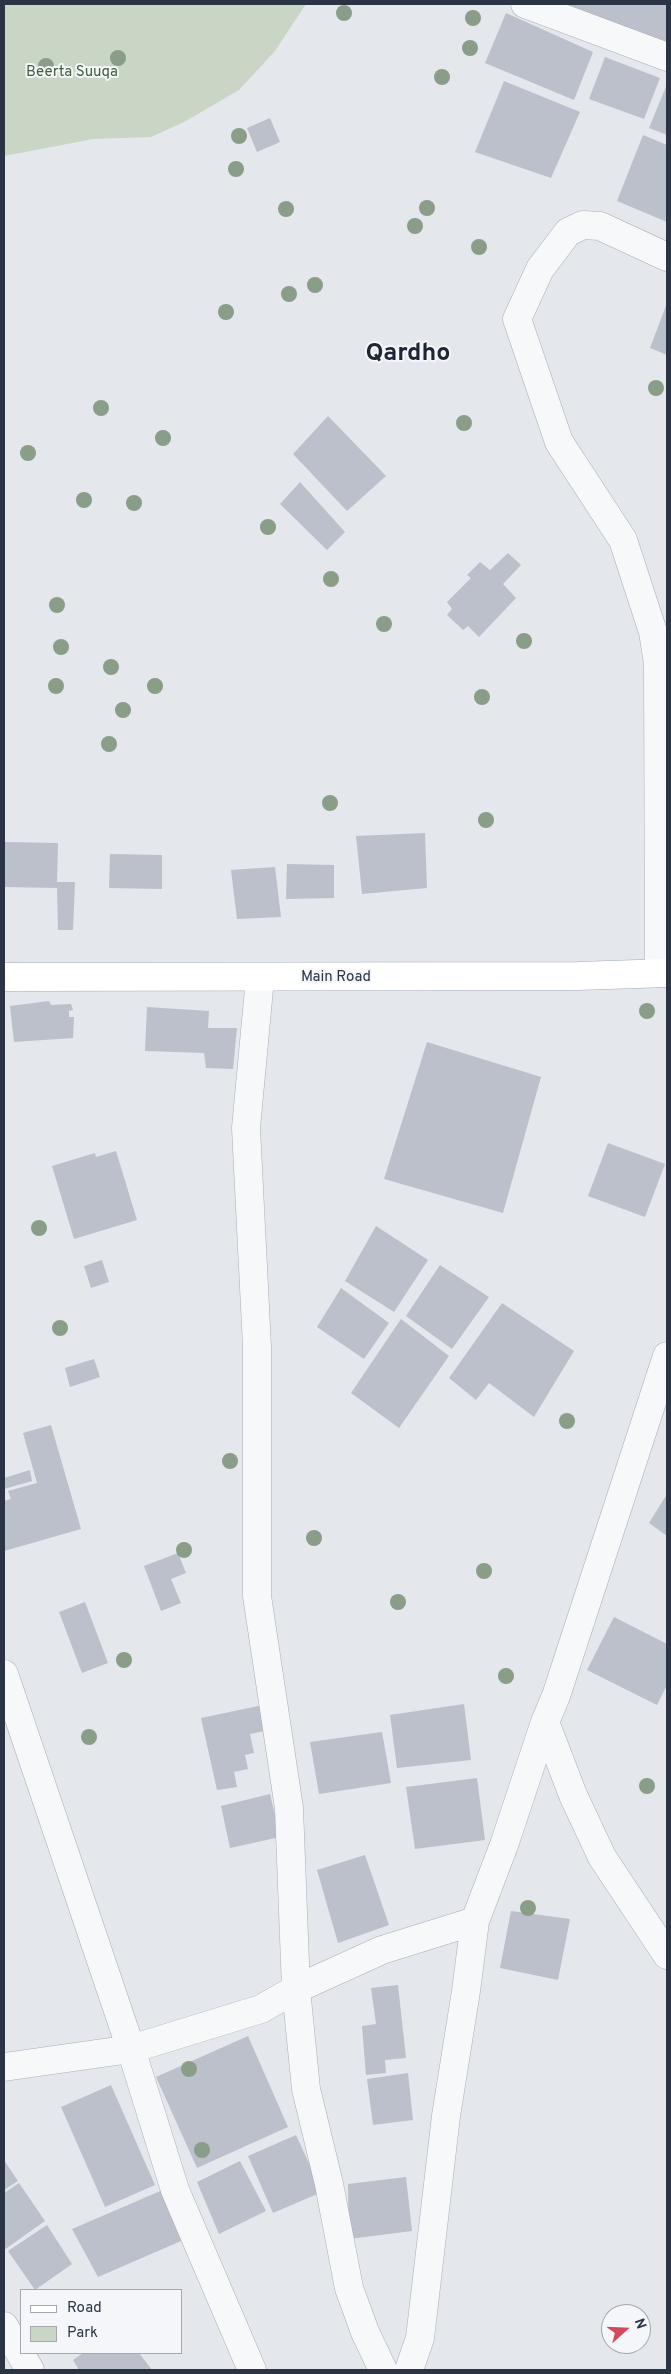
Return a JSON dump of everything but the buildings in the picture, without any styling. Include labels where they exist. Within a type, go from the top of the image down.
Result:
[{"type":"main road","name":"Main Road","points":[[4,977],[260,978],[578,976],[663,973]]},
{"type":"street","points":[[525,4],[667,57]]},
{"type":"street","points":[[663,973],[658,663],[653,632],[623,540],[559,442],[517,319],[540,269],[568,232],[583,224],[600,226],[667,257]]},
{"type":"street","points":[[260,978],[246,1128],[257,1347],[258,1596],[289,1808],[296,1989],[306,2089],[329,2184],[349,2288],[365,2332],[383,2370]]},
{"type":"street","points":[[409,2370],[420,2338],[446,2116],[466,1991],[474,1921],[504,1844],[544,1722],[556,1696],[667,1356]]},
{"type":"street","points":[[4,1674],[131,2049],[174,2190],[252,2370]]},
{"type":"street","points":[[544,1722],[573,1796],[602,1857],[667,1955]]},
{"type":"street","points":[[4,2067],[131,2049],[262,2009],[296,1989],[382,1950],[474,1921]]},
{"type":"street","points":[[4,2326],[20,2353]]},
{"type":"street","points":[[21,2354],[30,2370]]},
{"type":"green space","name":"Beerta Suuqa","points":[[4,4],[306,4],[275,51],[239,90],[184,122],[151,137],[93,139],[4,156]]},
{"type":"district","name":"Qardho","points":[[408,355]]}]
